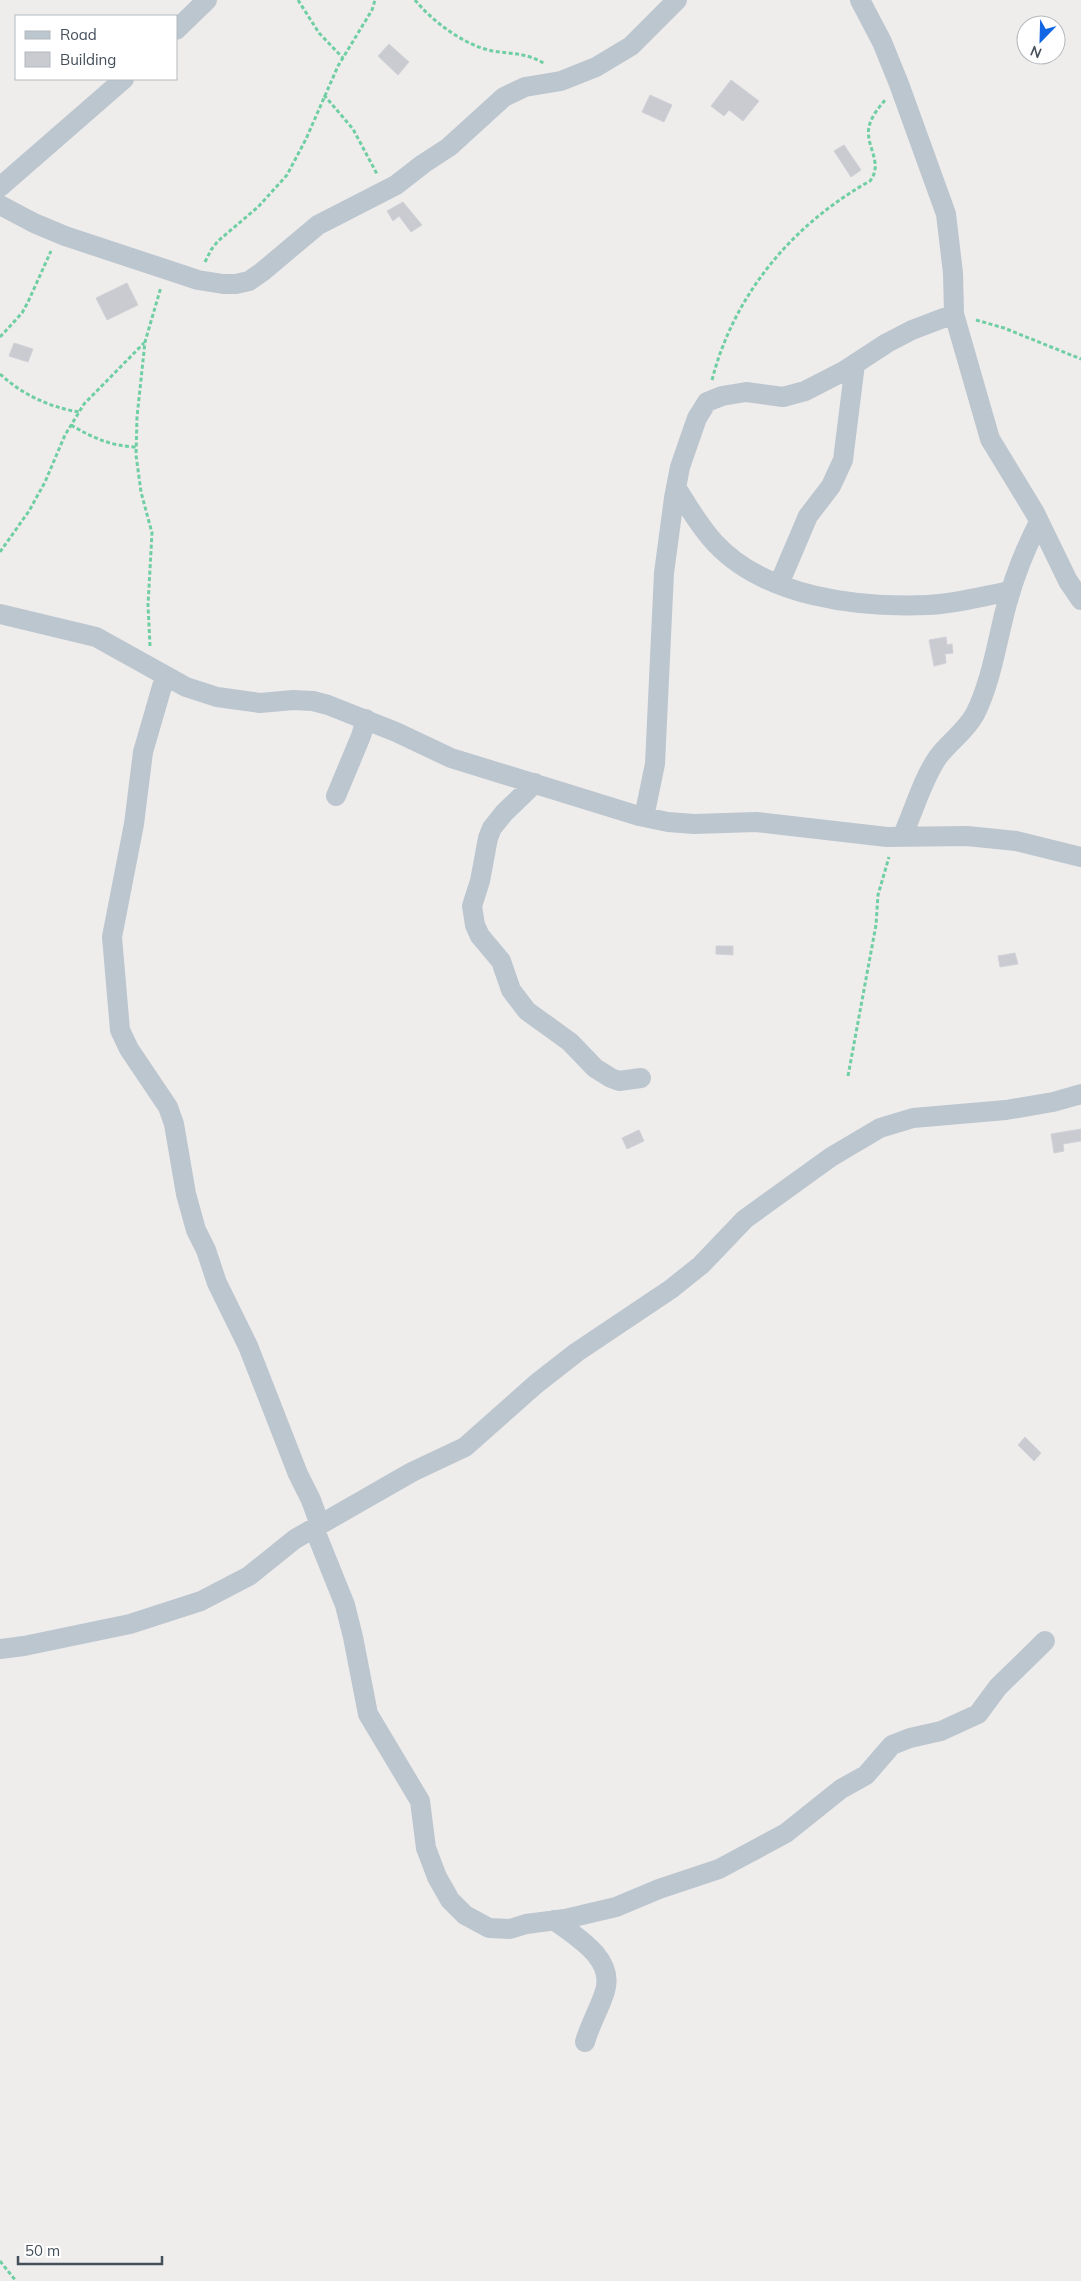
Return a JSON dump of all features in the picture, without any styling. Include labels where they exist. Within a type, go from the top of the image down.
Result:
[{"type":"street","points":[[178,28],[207,0]]},
{"type":"street","points":[[0,205],[59,234],[198,280],[236,284],[249,281],[318,225],[386,190],[449,147],[504,97],[525,87],[561,81],[596,67],[631,46],[677,0]]},
{"type":"street","points":[[860,0],[882,42],[899,84],[946,214],[953,272],[954,314],[990,439],[1039,522],[1068,581],[1081,600]]},
{"type":"street","points":[[0,187],[123,80]]},
{"type":"street","points":[[644,817],[655,764],[664,573],[680,467],[696,418],[707,402],[722,396],[746,392],[783,397],[805,392],[822,384],[912,330],[954,314]]},
{"type":"street","points":[[779,584],[808,516],[831,486],[843,460],[855,364]]},
{"type":"street","points":[[676,487],[716,544],[742,565],[779,584],[816,596],[896,604],[930,605],[1010,590]]},
{"type":"street","points":[[899,837],[931,768],[939,755],[966,728],[975,713],[992,665],[1010,590],[1024,552],[1039,522]]},
{"type":"street","points":[[0,614],[96,636],[186,687],[217,697],[260,702],[313,701],[366,719],[450,758],[644,817],[694,824],[756,822],[837,833],[899,837],[967,836],[1016,841],[1081,857]]},
{"type":"street","points":[[158,672],[143,752],[134,824],[112,937],[120,1030],[129,1049],[168,1107],[174,1124],[186,1194],[196,1230],[206,1250],[217,1283],[248,1346],[298,1474],[311,1500],[317,1527],[345,1605],[354,1637],[368,1714],[420,1801],[426,1848],[437,1877],[450,1900],[465,1915],[489,1928],[510,1929],[526,1924],[616,1907],[659,1889],[719,1869],[786,1833],[841,1789],[866,1775],[892,1746],[910,1738],[941,1731],[978,1714],[998,1686],[1045,1641]]},
{"type":"street","points":[[336,796],[361,736],[366,719]]},
{"type":"street","points":[[535,783],[504,813],[490,833],[480,881],[472,906],[475,925],[480,936],[501,961],[511,990],[527,1011],[570,1042],[595,1068],[611,1078],[619,1081],[642,1078]]},
{"type":"street","points":[[0,1649],[24,1646],[130,1624],[201,1601],[249,1576],[295,1539],[412,1472],[465,1448],[536,1384],[571,1357],[672,1289],[701,1265],[745,1219],[797,1180],[880,1128],[913,1118],[1006,1110],[1053,1102],[1081,1094]]},
{"type":"street","points":[[554,1920],[598,1956],[604,1971],[606,1989],[585,2042]]},
{"type":"path","points":[[298,0],[319,33],[343,58]]},
{"type":"path","points":[[198,280],[211,250],[218,241],[258,207],[286,175],[306,139],[324,95],[343,58],[372,10],[375,0]]},
{"type":"path","points":[[415,0],[428,16],[460,36],[492,51],[523,54],[535,58],[554,70],[561,81]]},
{"type":"path","points":[[707,402],[719,355],[732,323],[760,277],[796,234],[826,209],[870,180],[875,174],[876,166],[868,135],[869,128],[872,118],[899,84]]},
{"type":"path","points":[[324,95],[353,129],[386,190]]},
{"type":"path","points":[[0,337],[22,312],[28,302],[59,234]]},
{"type":"path","points":[[158,672],[148,605],[152,533],[141,492],[136,447],[136,417],[145,342],[166,270]]},
{"type":"path","points":[[954,314],[1004,328],[1081,359]]},
{"type":"path","points":[[0,552],[29,511],[79,412],[98,388],[145,342]]},
{"type":"path","points":[[0,374],[12,386],[34,399],[58,408],[79,412]]},
{"type":"path","points":[[71,425],[102,442],[118,447],[136,447]]},
{"type":"path","points":[[848,1076],[876,925],[878,895],[899,837]]},
{"type":"path","points":[[0,2261],[16,2281]]},
{"type":"building","points":[[389,44],[409,62],[398,75],[378,56]]},
{"type":"building","points":[[731,80],[759,101],[743,121],[729,110],[724,116],[711,106]]},
{"type":"building","points":[[650,95],[672,105],[664,122],[642,112]]},
{"type":"building","points":[[844,145],[861,170],[851,177],[834,151]]},
{"type":"building","points":[[403,202],[422,225],[411,232],[399,216],[393,221],[387,211]]},
{"type":"building","points":[[127,283],[138,305],[107,320],[96,298]]},
{"type":"building","points":[[14,343],[33,349],[28,362],[9,356]]},
{"type":"building","points":[[946,637],[947,645],[952,644],[953,653],[945,654],[946,663],[934,666],[929,640]]},
{"type":"building","points":[[716,946],[733,946],[733,955],[716,954]]},
{"type":"building","points":[[1015,953],[1018,964],[1000,967],[998,956]]},
{"type":"building","points":[[1081,1129],[1081,1141],[1063,1144],[1064,1151],[1054,1153],[1051,1134]]},
{"type":"building","points":[[639,1130],[644,1141],[627,1149],[622,1138]]},
{"type":"building","points":[[1025,1437],[1041,1453],[1034,1461],[1018,1445]]}]
